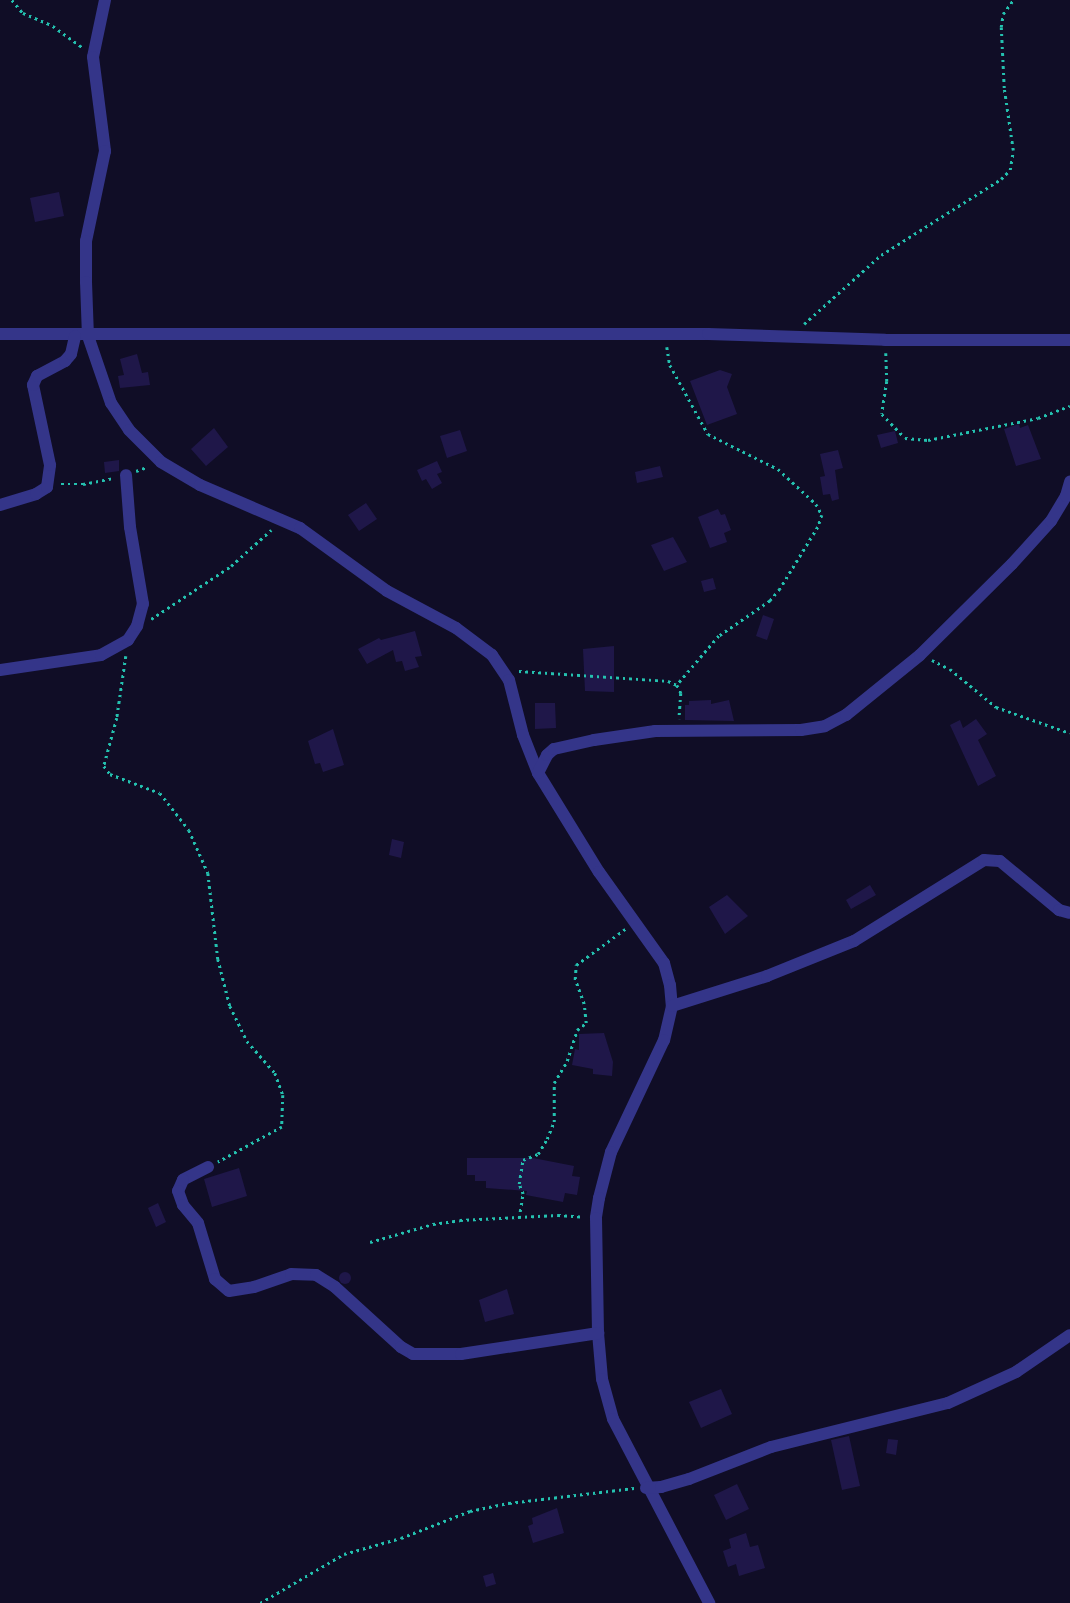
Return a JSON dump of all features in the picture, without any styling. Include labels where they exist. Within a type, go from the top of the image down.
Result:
[{"type":"street","points":[[105,0],[93,57],[105,151],[86,241],[88,336],[111,403],[128,430],[160,462],[200,485],[281,520],[324,544],[387,591],[456,628],[482,645],[503,667],[538,773],[599,872],[664,963],[670,986],[672,1006],[664,1040],[651,1072],[610,1152],[596,1218],[598,1333],[602,1379],[612,1419],[646,1488],[709,1603]]},
{"type":"street","points":[[0,334],[74,336],[667,334],[885,340],[1070,340]]},
{"type":"street","points":[[0,505],[36,494],[50,481],[50,465],[33,385],[37,376],[65,361],[71,354],[74,336]]},
{"type":"street","points":[[0,670],[101,655],[128,640],[137,626],[142,597],[130,527],[126,475]]},
{"type":"street","points":[[538,773],[547,755],[562,747],[677,730],[732,733],[825,726],[883,689],[920,655],[1051,521],[1066,496],[1070,482]]},
{"type":"street","points":[[672,1006],[767,976],[854,941],[984,860],[1000,861],[1059,910],[1070,913]]},
{"type":"street","points":[[208,1167],[182,1180],[178,1192],[183,1205],[198,1223],[215,1279],[229,1291],[254,1287],[291,1274],[316,1275],[341,1292],[401,1347],[413,1354],[491,1351],[598,1333]]},
{"type":"street","points":[[646,1488],[661,1488],[771,1447],[948,1403],[1016,1372],[1070,1335]]},
{"type":"path","points":[[12,0],[23,13],[59,30],[93,57]]},
{"type":"path","points":[[789,338],[837,291],[881,255],[1001,179],[1010,170],[1013,150],[1004,88],[1001,27],[1003,14],[1013,0]]},
{"type":"path","points":[[667,334],[667,358],[708,434],[778,469],[816,504],[822,515],[818,527],[780,590],[770,600],[719,636],[677,685]]},
{"type":"path","points":[[885,340],[888,381],[882,414],[905,438],[928,440],[1038,418],[1070,406]]},
{"type":"path","points":[[50,481],[84,484],[126,475],[160,462]]},
{"type":"path","points":[[137,626],[175,606],[231,566],[281,520]]},
{"type":"path","points":[[128,640],[118,710],[104,766],[110,774],[137,782],[160,793],[189,830],[208,873],[218,959],[230,1006],[247,1041],[275,1073],[282,1095],[282,1127],[208,1167]]},
{"type":"path","points":[[920,655],[950,669],[996,707],[1070,733]]},
{"type":"path","points":[[503,667],[545,674],[653,678],[677,685]]},
{"type":"path","points":[[677,685],[681,702],[677,730]]},
{"type":"path","points":[[519,1218],[523,1194],[519,1184],[523,1160],[538,1154],[547,1139],[554,1122],[554,1083],[567,1061],[577,1030],[586,1022],[584,1004],[575,979],[576,965],[636,922]]},
{"type":"path","points":[[370,1242],[433,1224],[558,1215],[596,1218]]},
{"type":"path","points":[[260,1603],[344,1554],[401,1538],[470,1511],[509,1503],[646,1488]]},
{"type":"building","points":[[59,192],[64,216],[35,222],[30,198]]},
{"type":"building","points":[[137,354],[142,373],[148,372],[150,385],[120,388],[118,376],[124,375],[120,359]]},
{"type":"building","points":[[720,370],[732,374],[727,387],[737,414],[707,425],[690,381]]},
{"type":"building","points":[[1019,424],[1020,428],[1028,425],[1041,459],[1016,466],[1004,429]]},
{"type":"building","points":[[214,428],[228,447],[206,466],[191,449]]},
{"type":"building","points":[[460,430],[467,451],[447,458],[440,436]]},
{"type":"building","points":[[895,431],[898,443],[881,448],[877,435]]},
{"type":"building","points":[[838,450],[843,468],[835,470],[839,499],[832,501],[830,494],[823,495],[820,477],[825,476],[820,454]]},
{"type":"building","points":[[119,460],[119,471],[105,473],[104,462]]},
{"type":"building","points":[[437,461],[442,472],[437,474],[442,483],[432,489],[426,479],[422,481],[417,470]]},
{"type":"building","points":[[660,466],[663,477],[637,483],[635,472]]},
{"type":"building","points":[[366,503],[377,519],[359,531],[348,515]]},
{"type":"building","points":[[718,509],[721,515],[725,514],[731,530],[724,533],[727,542],[710,548],[698,517]]},
{"type":"building","points":[[673,537],[687,562],[664,571],[651,545]]},
{"type":"building","points":[[713,578],[716,589],[704,592],[701,581]]},
{"type":"building","points":[[763,615],[774,619],[767,640],[756,636]]},
{"type":"building","points":[[415,631],[422,656],[415,657],[419,667],[405,671],[402,661],[396,662],[393,650],[367,664],[358,649],[379,638],[381,640]]},
{"type":"building","points":[[614,646],[614,692],[585,691],[583,649]]},
{"type":"building","points":[[711,700],[711,704],[729,700],[734,721],[685,720],[685,705],[689,705],[689,701]]},
{"type":"building","points":[[535,703],[555,703],[556,728],[535,729]]},
{"type":"building","points":[[976,719],[987,734],[978,740],[996,776],[978,786],[950,725],[960,720],[963,728]]},
{"type":"building","points":[[333,729],[344,765],[323,772],[320,763],[315,764],[308,741]]},
{"type":"building","points":[[392,839],[404,842],[401,858],[389,855]]},
{"type":"building","points":[[870,885],[876,895],[851,909],[846,900]]},
{"type":"building","points":[[727,895],[748,916],[725,934],[709,907]]},
{"type":"building","points":[[604,1033],[613,1062],[612,1076],[593,1074],[593,1069],[572,1065],[575,1049],[579,1050],[579,1034]]},
{"type":"building","points":[[467,1158],[533,1158],[574,1166],[572,1176],[580,1177],[577,1195],[565,1193],[563,1202],[526,1195],[527,1191],[486,1188],[486,1181],[475,1181],[475,1175],[467,1175]]},
{"type":"building","points":[[239,1168],[247,1196],[212,1207],[204,1179]]},
{"type":"building","points":[[158,1203],[166,1222],[156,1227],[148,1208]]},
{"type":"building","points":[[343,1272],[347,1272],[351,1278],[347,1284],[343,1284],[339,1280],[339,1276]]},
{"type":"building","points":[[507,1289],[514,1314],[485,1322],[479,1300]]},
{"type":"building","points":[[721,1389],[732,1414],[701,1428],[689,1402]]},
{"type":"building","points":[[849,1436],[860,1486],[842,1490],[831,1440]]},
{"type":"building","points":[[888,1439],[898,1440],[896,1455],[886,1453]]},
{"type":"building","points":[[737,1484],[749,1509],[726,1520],[714,1495]]},
{"type":"building","points":[[557,1508],[564,1533],[533,1543],[528,1526],[533,1524],[532,1518]]},
{"type":"building","points":[[746,1533],[750,1547],[758,1545],[765,1568],[739,1576],[736,1564],[728,1567],[723,1551],[731,1548],[729,1539]]},
{"type":"building","points":[[493,1573],[496,1584],[486,1587],[483,1576]]}]
